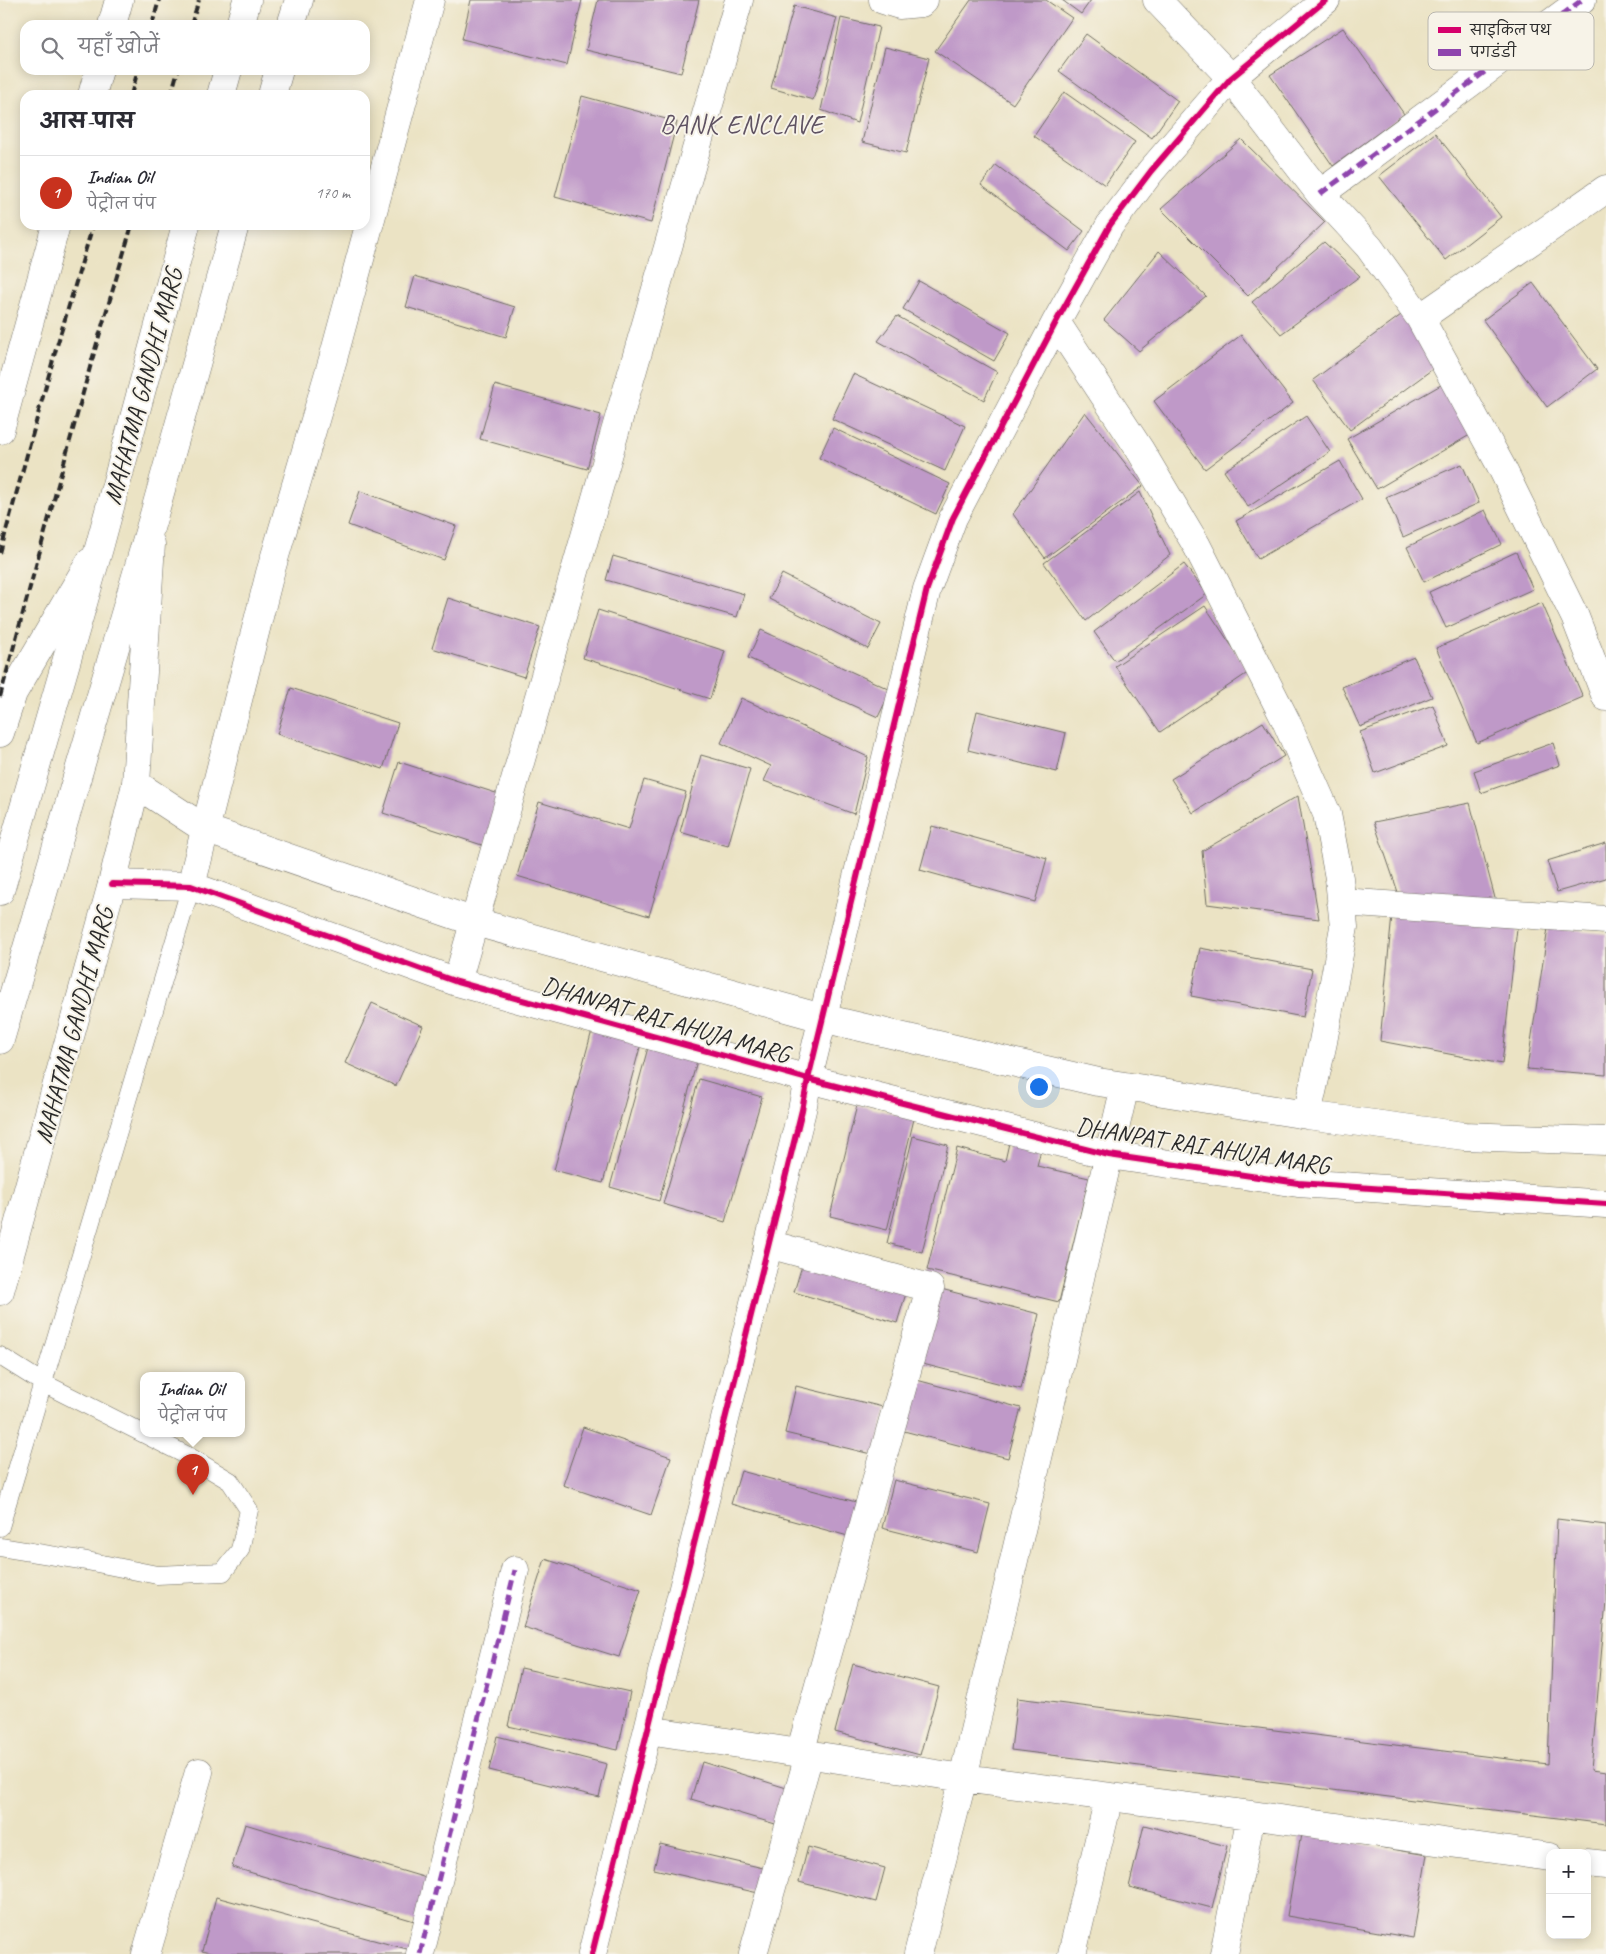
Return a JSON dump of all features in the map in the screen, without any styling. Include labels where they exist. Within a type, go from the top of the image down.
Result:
[{"type":"street","points":[[113,20],[119,0]]},
{"type":"street","points":[[241,20],[247,0]]},
{"type":"street","points":[[293,20],[298,0]]},
{"type":"street","points":[[370,222],[430,0]]},
{"type":"street","points":[[457,982],[739,0]]},
{"type":"street","points":[[883,0],[899,5],[921,3],[924,0]]},
{"type":"street","points":[[1157,0],[1231,78],[1320,194],[1369,247],[1420,318],[1510,484],[1575,617],[1606,697]]},
{"type":"street","points":[[592,1954],[768,1244],[927,589],[954,518],[1056,322],[1110,225],[1151,171],[1231,78],[1326,0]]},
{"type":"street","points":[[1566,12],[1582,0]]},
{"type":"street","points":[[1320,194],[1487,70]]},
{"type":"street","points":[[93,90],[98,75]]},
{"type":"street","points":[[222,90],[227,75]]},
{"type":"street","points":[[273,90],[278,75]]},
{"type":"street","points":[[1420,318],[1606,188]]},
{"type":"street","points":[[0,430],[55,230]]},
{"type":"street","name":"MAHATMA GANDHI MARG","points":[[0,891],[99,548],[185,230]]},
{"type":"street","name":"MAHATMA GANDHI MARG","points":[[0,1040],[153,518],[234,230]]},
{"type":"street","points":[[191,886],[270,573],[333,359],[368,230]]},
{"type":"street","points":[[1056,322],[1140,450],[1197,546],[1286,721],[1327,814],[1339,878],[1344,927],[1308,1114]]},
{"type":"street","name":"MAHATMA GANDHI MARG","points":[[0,1291],[112,884],[136,784],[153,518]]},
{"type":"street","name":"MAHATMA GANDHI MARG","points":[[0,732],[13,693],[99,548]]},
{"type":"street","name":"DHANPAT RAI AHUJA MARG","points":[[136,784],[206,829],[475,922],[822,1018],[1089,1080],[1125,1086],[1464,1136],[1606,1140]]},
{"type":"street","name":"DHANPAT RAI AHUJA MARG","points":[[112,884],[191,886],[457,982],[808,1079],[1109,1155],[1298,1183],[1606,1204]]},
{"type":"street","points":[[1341,902],[1606,920]]},
{"type":"street","points":[[918,1954],[963,1778],[1125,1086]]},
{"type":"street","points":[[753,1954],[930,1288],[768,1244]]},
{"type":"street","points":[[420,1954],[515,1570]]},
{"type":"street","points":[[648,1730],[963,1778],[1251,1815],[1546,1856]]},
{"type":"street","points":[[146,1954],[199,1772]]},
{"type":"street","points":[[1072,1954],[1109,1797]]},
{"type":"street","points":[[1224,1954],[1251,1815]]},
{"type":"street","points":[[1591,1863],[1606,1865]]},
{"type":"lane","points":[[0,1528],[191,886]]},
{"type":"lane","points":[[0,1356],[43,1383],[140,1432]]},
{"type":"lane","points":[[0,1547],[86,1560],[157,1575],[223,1572],[240,1550],[249,1510],[230,1481],[188,1456],[150,1437]]},
{"type":"building","points":[[471,0],[582,0],[567,65],[462,39]]},
{"type":"building","points":[[598,0],[699,0],[681,73],[586,50]]},
{"type":"building","points":[[971,0],[1046,0],[1072,18],[1013,104],[935,51]]},
{"type":"building","points":[[1062,0],[1091,0],[1081,14]]},
{"type":"building","points":[[794,6],[837,18],[813,100],[771,88]]},
{"type":"building","points":[[841,18],[879,27],[857,123],[821,110]]},
{"type":"building","points":[[1343,28],[1404,114],[1333,166],[1270,75]]},
{"type":"building","points":[[1086,34],[1178,101],[1152,138],[1059,71]]},
{"type":"building","points":[[885,47],[929,58],[906,153],[862,142]]},
{"type":"building","points":[[1064,92],[1135,142],[1105,185],[1034,136]]},
{"type":"building","points":[[582,96],[677,122],[651,223],[555,197]]},
{"type":"building","points":[[1435,133],[1501,217],[1446,260],[1379,176]]},
{"type":"building","points":[[1241,139],[1325,222],[1248,296],[1161,209]]},
{"type":"building","points":[[996,165],[1084,231],[1069,251],[981,185]]},
{"type":"building","points":[[1324,242],[1360,276],[1281,334],[1252,302]]},
{"type":"building","points":[[1159,251],[1206,296],[1139,351],[1104,320]]},
{"type":"building","points":[[415,276],[515,307],[506,337],[406,307]]},
{"type":"building","points":[[919,281],[1010,333],[994,361],[903,309]]},
{"type":"building","points":[[1533,283],[1597,369],[1547,407],[1483,320]]},
{"type":"building","points":[[1401,315],[1438,365],[1350,430],[1313,380]]},
{"type":"building","points":[[897,316],[997,372],[984,400],[878,341]]},
{"type":"building","points":[[1241,335],[1293,403],[1205,469],[1154,401]]},
{"type":"building","points":[[853,374],[965,426],[945,471],[832,419]]},
{"type":"building","points":[[1446,382],[1475,432],[1377,489],[1347,439]]},
{"type":"building","points":[[495,385],[601,415],[587,469],[480,439]]},
{"type":"building","points":[[1085,412],[1143,486],[1045,558],[1013,514]]},
{"type":"building","points":[[1306,416],[1330,452],[1248,507],[1224,471]]},
{"type":"building","points":[[833,428],[950,484],[936,514],[819,458]]},
{"type":"building","points":[[1340,461],[1362,499],[1258,559],[1236,521]]},
{"type":"building","points":[[1462,464],[1479,503],[1403,537],[1386,497]]},
{"type":"building","points":[[360,491],[456,526],[444,560],[348,525]]},
{"type":"building","points":[[1140,492],[1170,555],[1086,621],[1044,563]]},
{"type":"building","points":[[1485,510],[1502,544],[1424,582],[1407,547]]},
{"type":"building","points":[[1516,552],[1533,589],[1446,628],[1429,592]]},
{"type":"building","points":[[613,556],[744,594],[737,617],[606,580]]},
{"type":"building","points":[[1184,564],[1207,594],[1115,661],[1094,632]]},
{"type":"building","points":[[782,574],[881,624],[868,649],[769,599]]},
{"type":"building","points":[[448,598],[540,627],[524,677],[432,648]]},
{"type":"building","points":[[1542,603],[1583,697],[1477,743],[1436,648]]},
{"type":"building","points":[[1205,606],[1249,672],[1160,732],[1115,666]]},
{"type":"building","points":[[598,610],[725,651],[710,699],[583,658]]},
{"type":"building","points":[[761,630],[891,690],[878,717],[748,658]]},
{"type":"building","points":[[1414,657],[1432,697],[1360,727],[1342,687]]},
{"type":"building","points":[[291,688],[398,723],[383,769],[277,734]]},
{"type":"building","points":[[741,698],[868,757],[854,814],[764,781],[771,766],[721,743]]},
{"type":"building","points":[[1433,705],[1448,746],[1375,773],[1360,732]]},
{"type":"building","points":[[977,711],[1066,733],[1057,772],[968,750]]},
{"type":"building","points":[[1263,722],[1284,756],[1193,813],[1171,779]]},
{"type":"building","points":[[1553,743],[1560,765],[1481,793],[1474,771]]},
{"type":"building","points":[[701,755],[750,769],[728,846],[680,832]]},
{"type":"building","points":[[399,762],[502,795],[485,846],[383,813]]},
{"type":"building","points":[[644,780],[686,792],[649,916],[517,876],[539,802],[629,829]]},
{"type":"building","points":[[1298,796],[1319,919],[1207,904],[1202,851]]},
{"type":"building","points":[[1470,803],[1496,902],[1399,895],[1374,822]]},
{"type":"building","points":[[932,826],[1047,858],[1035,902],[920,870]]},
{"type":"building","points":[[1606,843],[1606,878],[1557,892],[1547,861]]},
{"type":"building","points":[[1392,915],[1517,928],[1502,1064],[1380,1041]]},
{"type":"building","points":[[1548,928],[1606,934],[1606,1075],[1527,1069]]},
{"type":"building","points":[[1200,948],[1312,969],[1303,1017],[1191,996]]},
{"type":"building","points":[[372,1003],[423,1026],[396,1086],[345,1063]]},
{"type":"building","points":[[593,1027],[642,1040],[603,1183],[554,1170]]},
{"type":"building","points":[[649,1044],[698,1057],[659,1201],[610,1187]]},
{"type":"building","points":[[699,1079],[762,1097],[725,1222],[663,1204]]},
{"type":"building","points":[[857,1105],[914,1119],[887,1230],[830,1216]]},
{"type":"building","points":[[1011,1134],[1043,1141],[1037,1166],[1089,1178],[1059,1302],[927,1270],[957,1148],[1005,1161]]},
{"type":"building","points":[[913,1136],[948,1145],[922,1252],[887,1243]]},
{"type":"building","points":[[804,1259],[907,1290],[897,1323],[794,1292]]},
{"type":"building","points":[[937,1288],[1039,1314],[1021,1389],[919,1363]]},
{"type":"building","points":[[913,1379],[1021,1408],[1008,1458],[900,1430]]},
{"type":"building","points":[[796,1386],[887,1408],[875,1455],[785,1433]]},
{"type":"building","points":[[583,1427],[671,1457],[651,1515],[563,1485]]},
{"type":"building","points":[[741,1471],[856,1502],[848,1536],[731,1504]]},
{"type":"building","points":[[894,1480],[990,1504],[978,1552],[882,1528]]},
{"type":"building","points":[[1557,1519],[1606,1525],[1606,1601],[1591,1770],[1606,1772],[1606,1824],[1011,1750],[1017,1698],[1548,1764]]},
{"type":"building","points":[[545,1559],[641,1590],[619,1657],[523,1627]]},
{"type":"building","points":[[853,1664],[939,1687],[920,1755],[835,1732]]},
{"type":"building","points":[[521,1668],[630,1692],[618,1750],[508,1726]]},
{"type":"building","points":[[497,1736],[607,1764],[599,1797],[489,1770]]},
{"type":"building","points":[[702,1762],[793,1790],[782,1826],[691,1799]]},
{"type":"building","points":[[245,1824],[433,1880],[421,1923],[232,1867]]},
{"type":"building","points":[[1144,1825],[1227,1846],[1212,1908],[1129,1887]]},
{"type":"building","points":[[1301,1834],[1427,1855],[1413,1938],[1287,1916]]},
{"type":"building","points":[[660,1844],[763,1868],[758,1893],[654,1869]]},
{"type":"building","points":[[808,1847],[885,1868],[876,1902],[799,1882]]},
{"type":"building","points":[[216,1897],[414,1951],[413,1954],[214,1954],[202,1951]]},
{"type":"railway","points":[[153,20],[159,0]]},
{"type":"railway","points":[[193,20],[199,0]]},
{"type":"railway","points":[[132,90],[137,75]]},
{"type":"railway","points":[[172,90],[177,75]]},
{"type":"railway","points":[[0,553],[56,349],[92,230]]},
{"type":"railway","points":[[0,697],[92,360],[131,230]]},
{"type":"marked path","points":[[1566,12],[1582,0]]},
{"type":"marked path","points":[[1320,194],[1487,70]]},
{"type":"marked path","points":[[420,1954],[515,1570]]},
{"type":"cycle path","points":[[592,1954],[802,1110],[927,589],[953,518],[1056,322],[1110,225],[1151,171],[1231,78],[1326,0]]},
{"type":"cycle path","points":[[112,884],[191,886],[457,982],[808,1079],[1109,1155],[1298,1183],[1606,1204]]},
{"type":"place","name":"Indian Oil","points":[[193,1495]]},
{"type":"district","name":"BANK ENCLAVE","points":[[742,124]]}]
